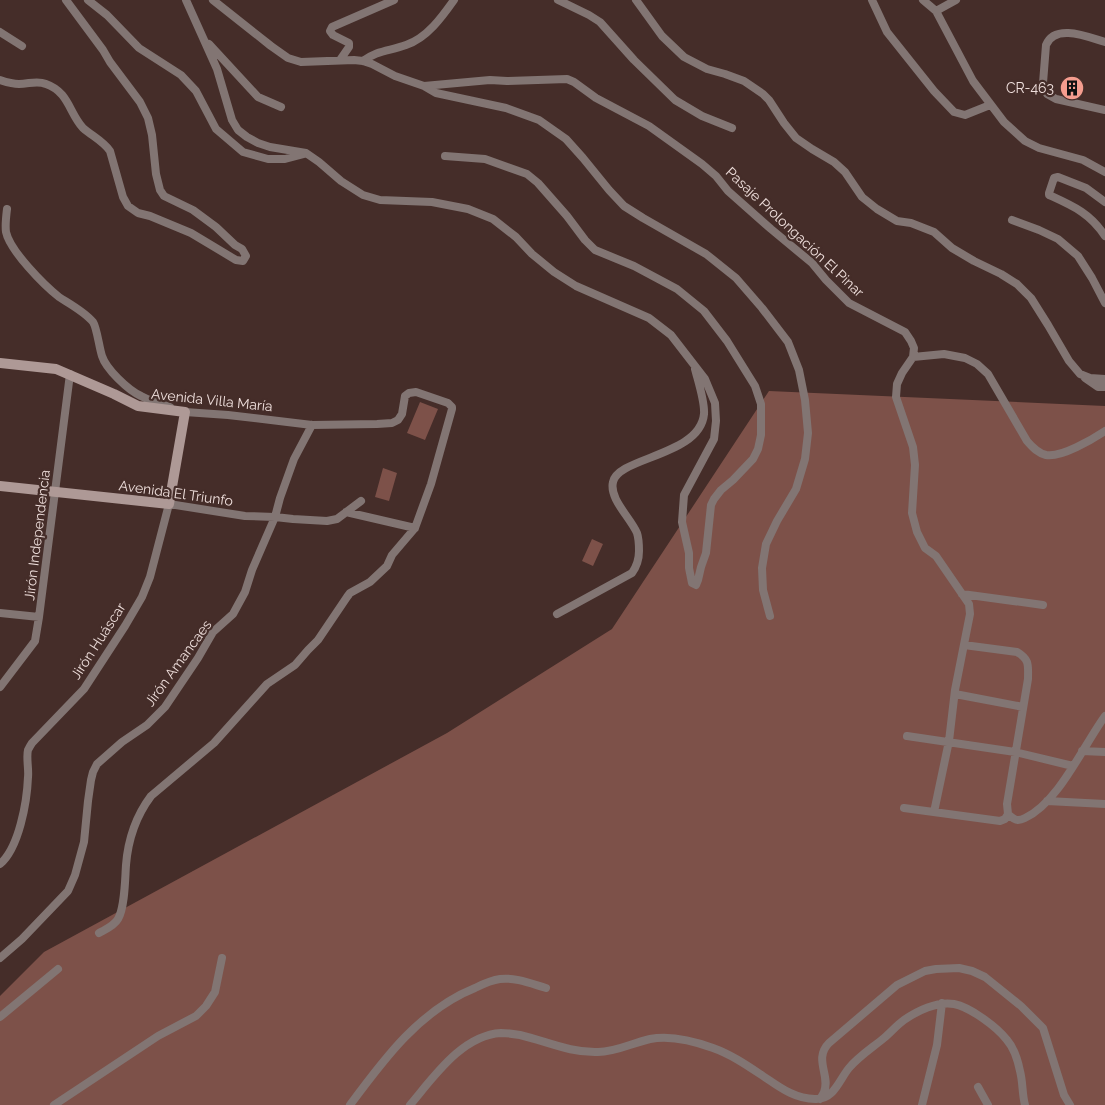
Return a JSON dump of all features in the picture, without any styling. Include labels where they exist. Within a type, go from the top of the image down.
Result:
[{"type":"street","points":[[0,80],[19,84],[37,82],[52,86],[58,90],[65,98],[79,123],[110,151],[123,197],[128,206],[138,213],[191,233],[236,260],[244,261],[246,256],[242,249],[235,246],[193,210],[164,196],[160,190],[156,174],[154,144],[148,118],[140,102],[66,0]]},
{"type":"street","points":[[88,0],[139,48],[181,75],[196,91],[216,129],[243,152],[268,159],[285,159],[306,153]]},
{"type":"street","points":[[186,0],[216,69],[232,120],[238,130],[258,144],[270,148],[306,153],[363,195],[380,200],[432,202],[468,209],[493,219],[554,272],[576,286],[649,318],[671,335],[705,379],[716,403],[714,439],[684,496],[682,522],[690,553],[689,568],[692,582],[696,585],[706,553],[711,505],[721,490],[753,459],[758,449],[761,435],[761,404],[755,386],[727,341],[704,311],[677,289],[634,266],[595,250],[584,240],[567,216],[538,183],[527,174],[485,159],[445,156]]},
{"type":"street","points":[[213,0],[288,58],[302,62],[363,61],[395,76],[424,86],[436,93],[506,108],[540,120],[566,139],[624,206],[706,254],[736,278],[788,342],[799,370],[805,400],[808,433],[805,459],[796,488],[777,520],[766,544],[762,568],[762,590],[770,616]]},
{"type":"street","points":[[340,60],[350,47],[349,43],[333,35],[330,31],[332,27],[394,0]]},
{"type":"street","points":[[363,61],[371,55],[407,45],[418,39],[436,24],[454,0]]},
{"type":"street","points":[[558,0],[600,22],[634,60],[675,100],[702,116],[732,128]]},
{"type":"street","points":[[636,0],[662,36],[684,57],[706,69],[744,81],[763,94],[796,138],[834,162],[844,172],[862,197],[877,210],[897,221],[911,223],[934,232],[952,248],[1017,284],[1031,298],[1069,361],[1080,374],[1098,387],[1105,387]]},
{"type":"street","points":[[872,0],[887,32],[954,112],[965,115],[990,105]]},
{"type":"street","points":[[936,11],[956,0]]},
{"type":"street","points":[[925,1],[936,11],[973,81],[1004,122],[1025,141],[1039,148],[1083,160],[1105,172]]},
{"type":"street","points":[[0,32],[22,46]]},
{"type":"street","points":[[1105,42],[1077,34],[1060,33],[1052,36],[1046,45],[1044,83],[1047,94],[1056,99],[1105,110]]},
{"type":"street","points":[[204,39],[258,97],[282,107]]},
{"type":"street","name":"Pasaje Prolongación El Pinar","points":[[424,86],[490,80],[567,79],[574,82],[596,98],[649,126],[702,164],[716,176],[728,191],[812,263],[826,280],[849,302],[905,332],[914,348],[913,356]]},
{"type":"street","points":[[1105,202],[1086,188],[1058,176],[1054,178],[1049,193],[1051,196],[1074,206],[1094,220],[1105,236]]},
{"type":"street","points":[[7,210],[6,234],[17,253],[53,292],[93,322],[102,358],[114,374],[140,396],[185,412]]},
{"type":"street","points":[[1012,220],[1058,239],[1078,256],[1105,303]]},
{"type":"street","points":[[934,812],[949,741],[955,694],[970,614],[969,604],[936,556],[926,548],[917,532],[912,513],[915,465],[913,447],[896,397],[897,384],[913,356],[944,354],[965,358],[977,364],[988,374],[1027,441],[1040,453],[1048,455],[1058,454],[1092,440],[1105,431]]},
{"type":"street","name":"Avenida Villa María","points":[[0,362],[56,369],[138,406],[312,425],[392,423],[398,420],[402,414],[405,396],[409,393],[416,392],[448,403],[452,407],[447,429],[431,484],[415,528]]},
{"type":"street","points":[[557,614],[632,572],[636,567],[639,550],[637,533],[614,495],[613,479],[622,470],[674,448],[692,437],[700,426],[704,414],[702,396],[694,364]]},
{"type":"street","name":"Jirón Independencia","points":[[0,687],[34,641],[39,617],[70,374]]},
{"type":"street","points":[[1080,374],[1090,378],[1105,379]]},
{"type":"street","name":"Jirón Huáscar","points":[[0,864],[6,860],[21,825],[26,799],[28,750],[32,743],[84,689],[142,597],[150,577],[169,504],[185,412]]},
{"type":"street","name":"Jirón Amancaes","points":[[0,958],[22,939],[68,891],[75,875],[84,842],[88,801],[93,772],[97,764],[122,742],[147,725],[165,707],[213,632],[233,614],[245,592],[252,570],[275,517],[294,459],[312,425]]},
{"type":"street","name":"Avenida El Triunfo","points":[[0,486],[169,504],[245,516],[327,521],[337,519],[361,501]]},
{"type":"street","points":[[99,933],[114,924],[119,917],[124,894],[130,838],[144,805],[151,796],[214,743],[268,684],[295,665],[318,640],[350,593],[370,582],[387,566],[392,555],[415,528],[346,512]]},
{"type":"street","points":[[962,594],[1043,605]]},
{"type":"street","points":[[0,613],[39,617]]},
{"type":"street","points":[[964,645],[1017,652],[1024,656],[1028,663],[1028,679],[1007,804],[1008,814],[1014,819],[1022,819],[1033,814],[1046,801],[1073,766],[1105,716]]},
{"type":"street","points":[[955,694],[1023,707]]},
{"type":"street","points":[[907,736],[1015,752],[1073,766]]},
{"type":"street","points":[[1082,751],[1105,752]]},
{"type":"street","points":[[1046,801],[1105,804]]},
{"type":"street","points":[[904,808],[1000,821],[1008,814]]},
{"type":"street","points":[[54,1105],[158,1036],[196,1016],[206,1006],[215,992],[222,958]]},
{"type":"street","points":[[820,1099],[825,1091],[826,1080],[822,1054],[829,1042],[897,985],[925,971],[959,968],[985,977],[1021,1006],[1043,1028],[1064,1095],[1070,1105]]},
{"type":"street","points":[[0,1017],[58,969]]},
{"type":"street","points":[[350,1105],[397,1045],[423,1020],[453,999],[491,981],[502,979],[512,979],[546,988]]},
{"type":"street","points":[[922,1105],[937,1045],[942,1003]]},
{"type":"street","points":[[410,1105],[455,1054],[484,1036],[501,1033],[520,1035],[571,1050],[597,1052],[608,1052],[651,1039],[679,1039],[698,1042],[742,1061],[789,1093],[813,1100],[824,1099],[833,1091],[849,1068],[862,1054],[903,1021],[921,1010],[942,1003],[963,1006],[991,1024],[1008,1040],[1020,1071],[1025,1105]]},
{"type":"street","points":[[978,1086],[988,1105]]},
{"type":"shaded area","points":[[769,391],[1105,406],[1105,1105],[0,1105],[0,996],[44,952],[447,733],[612,629]]},
{"type":"shaded area","points":[[420,402],[438,409],[425,440],[407,433]]},
{"type":"shaded area","points":[[383,468],[397,473],[389,501],[375,497]]},
{"type":"shaded area","points":[[592,539],[603,544],[593,566],[582,561]]},
{"type":"place","name":"CR-463","points":[[1072,88]]}]
